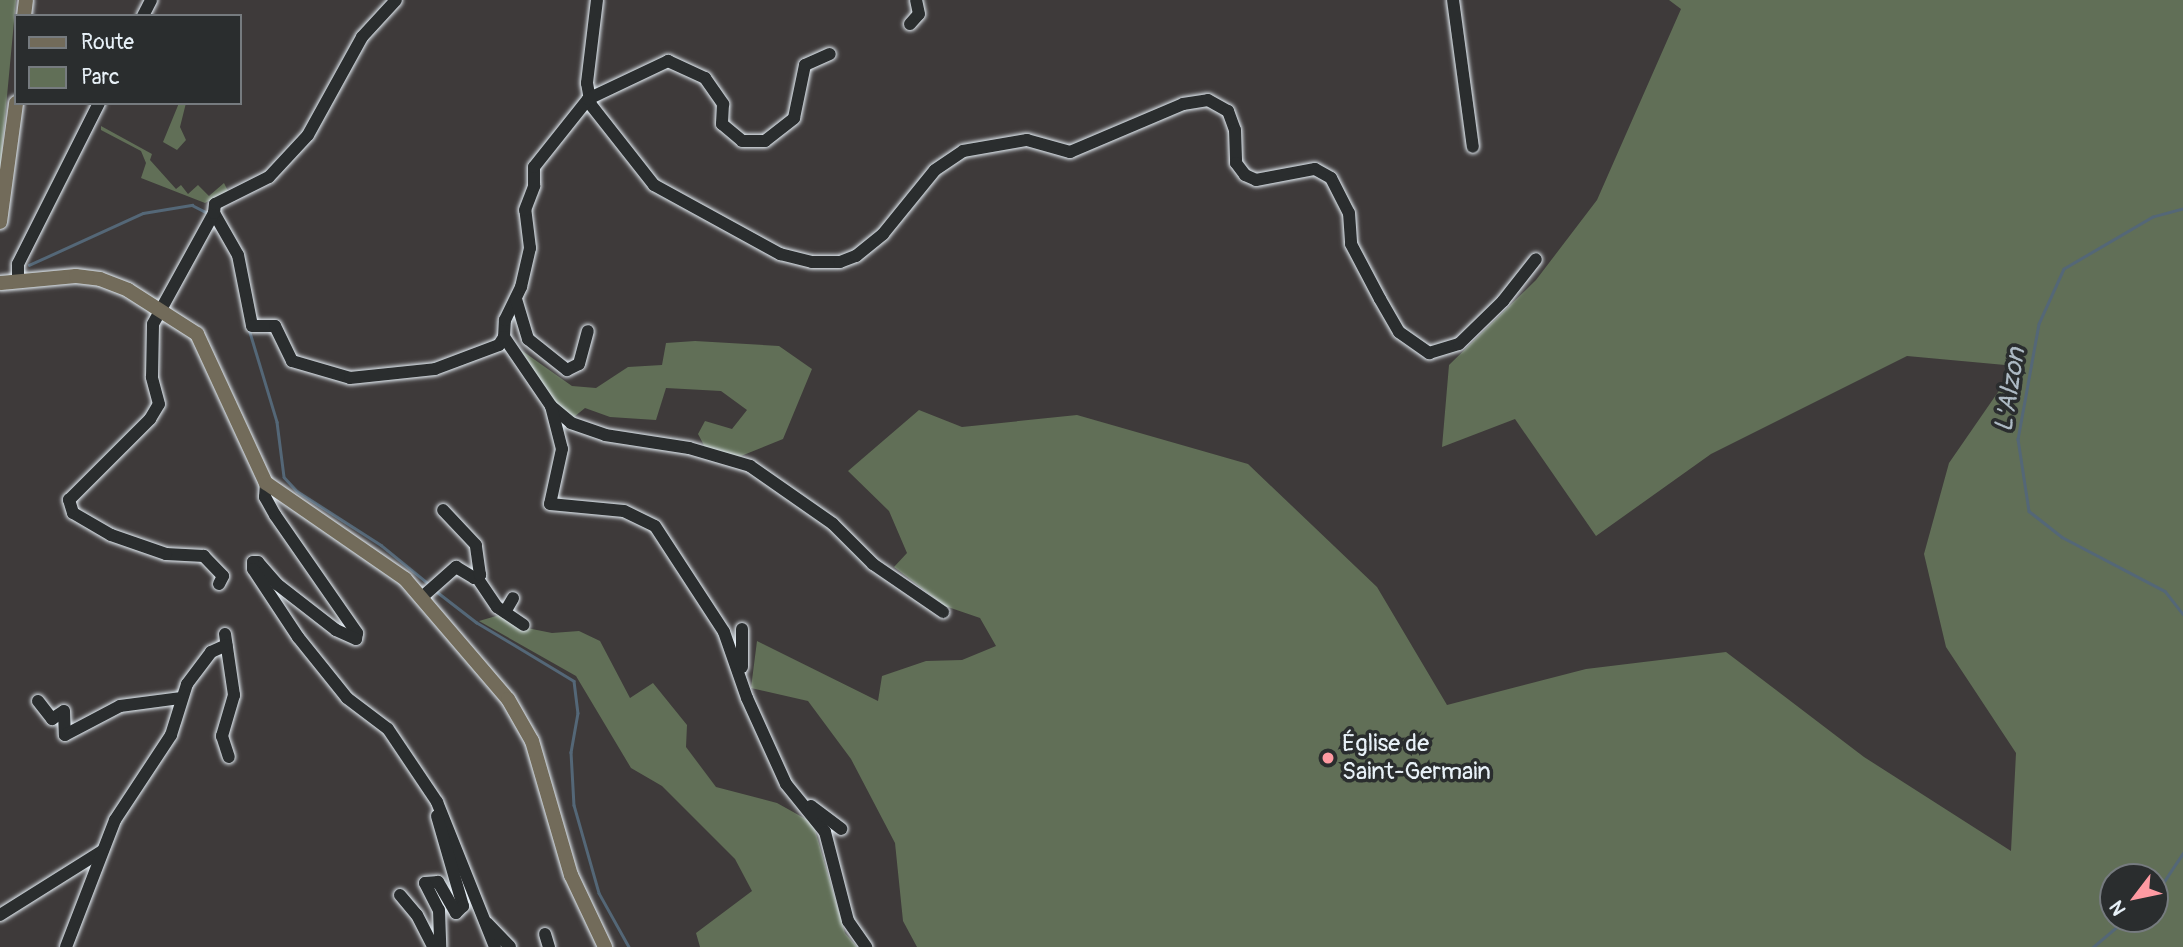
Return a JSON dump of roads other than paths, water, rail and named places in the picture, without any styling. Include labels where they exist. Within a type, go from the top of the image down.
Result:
[{"type":"main road","points":[[0,222],[16,105]]},
{"type":"main road","points":[[5,284],[100,279],[160,310],[204,341],[238,426],[266,484],[429,591],[523,723],[539,762],[571,875],[606,947]]},
{"type":"main road","points":[[238,426],[273,480],[316,517]]},
{"type":"street","points":[[219,584],[223,576],[204,556],[166,554],[111,535],[73,513],[69,505],[159,404],[152,377],[153,324],[211,217],[215,204],[269,177],[308,135],[362,37],[396,0]]},
{"type":"street","points":[[597,0],[588,99],[654,185],[780,254],[812,262],[856,256],[956,153],[1027,141],[1070,152],[1183,104],[1208,100],[1228,111],[1235,130],[1236,163],[1245,175],[1256,180],[1315,169],[1331,178],[1349,214],[1351,244],[1380,299],[1399,332],[1429,353],[1459,344],[1503,301],[1536,259]]},
{"type":"street","points":[[910,24],[919,14],[916,0]]},
{"type":"street","points":[[1453,0],[1473,147]]},
{"type":"street","points":[[211,217],[238,255],[252,326],[275,326],[292,361],[350,378],[363,373],[421,372],[499,345],[504,337],[505,320],[515,299],[530,248],[525,210],[534,186],[534,166],[588,99],[668,61],[705,78],[723,104],[722,124],[742,141],[765,141],[793,118],[806,65],[830,54]]},
{"type":"street","points":[[5,284],[18,264],[98,105]]},
{"type":"street","points":[[515,299],[528,339],[567,370],[579,364],[588,331]]},
{"type":"street","points":[[504,337],[551,406],[580,428],[684,447],[750,467],[834,524],[873,564],[943,612]]},
{"type":"street","points":[[551,406],[562,449],[550,504],[624,511],[655,526],[724,632],[786,784],[806,804],[841,829]]},
{"type":"street","points":[[266,484],[265,497],[275,515],[357,633],[356,639],[337,630],[277,584],[258,562],[253,562],[253,569],[298,637],[347,698],[388,729],[437,802],[495,947]]},
{"type":"street","points":[[443,510],[476,544],[478,579]]},
{"type":"street","points":[[429,591],[460,566],[478,579],[492,602],[524,625]]},
{"type":"street","points":[[505,612],[513,598]]},
{"type":"street","points":[[740,672],[741,629]]},
{"type":"street","points":[[66,947],[103,850],[142,773],[171,735],[181,698],[211,652],[226,640],[234,695],[222,736],[229,757]]},
{"type":"street","points":[[38,701],[52,719],[64,711],[65,735],[120,706],[181,698]]},
{"type":"street","points":[[437,802],[463,906],[456,913],[438,882],[425,883],[439,910],[440,947]]},
{"type":"street","points":[[806,804],[825,832],[852,932],[866,947]]},
{"type":"street","points":[[0,915],[103,850]]},
{"type":"street","points":[[400,895],[417,915],[433,947]]},
{"type":"street","points":[[486,923],[510,947]]},
{"type":"street","points":[[545,934],[549,947]]},
{"type":"waterway","points":[[29,265],[143,213],[192,205],[208,213]]},
{"type":"waterway","name":"L'Alzon","points":[[2183,209],[2153,217],[2064,269],[2039,324],[2018,439],[2029,511],[2062,537],[2165,591],[2183,614]]},
{"type":"waterway","points":[[249,329],[277,422],[284,477],[297,491],[381,545],[429,584]]},
{"type":"waterway","points":[[436,591],[476,622],[574,681],[578,713],[571,752],[574,805],[599,893],[629,947]]},
{"type":"waterway","name":"L'Alzon","points":[[2169,874],[2183,853]]},
{"type":"waterway","name":"L'Alzon","points":[[2093,947],[2110,933]]},
{"type":"place","name":"Église de Saint-Germain","points":[[1328,758]]}]
